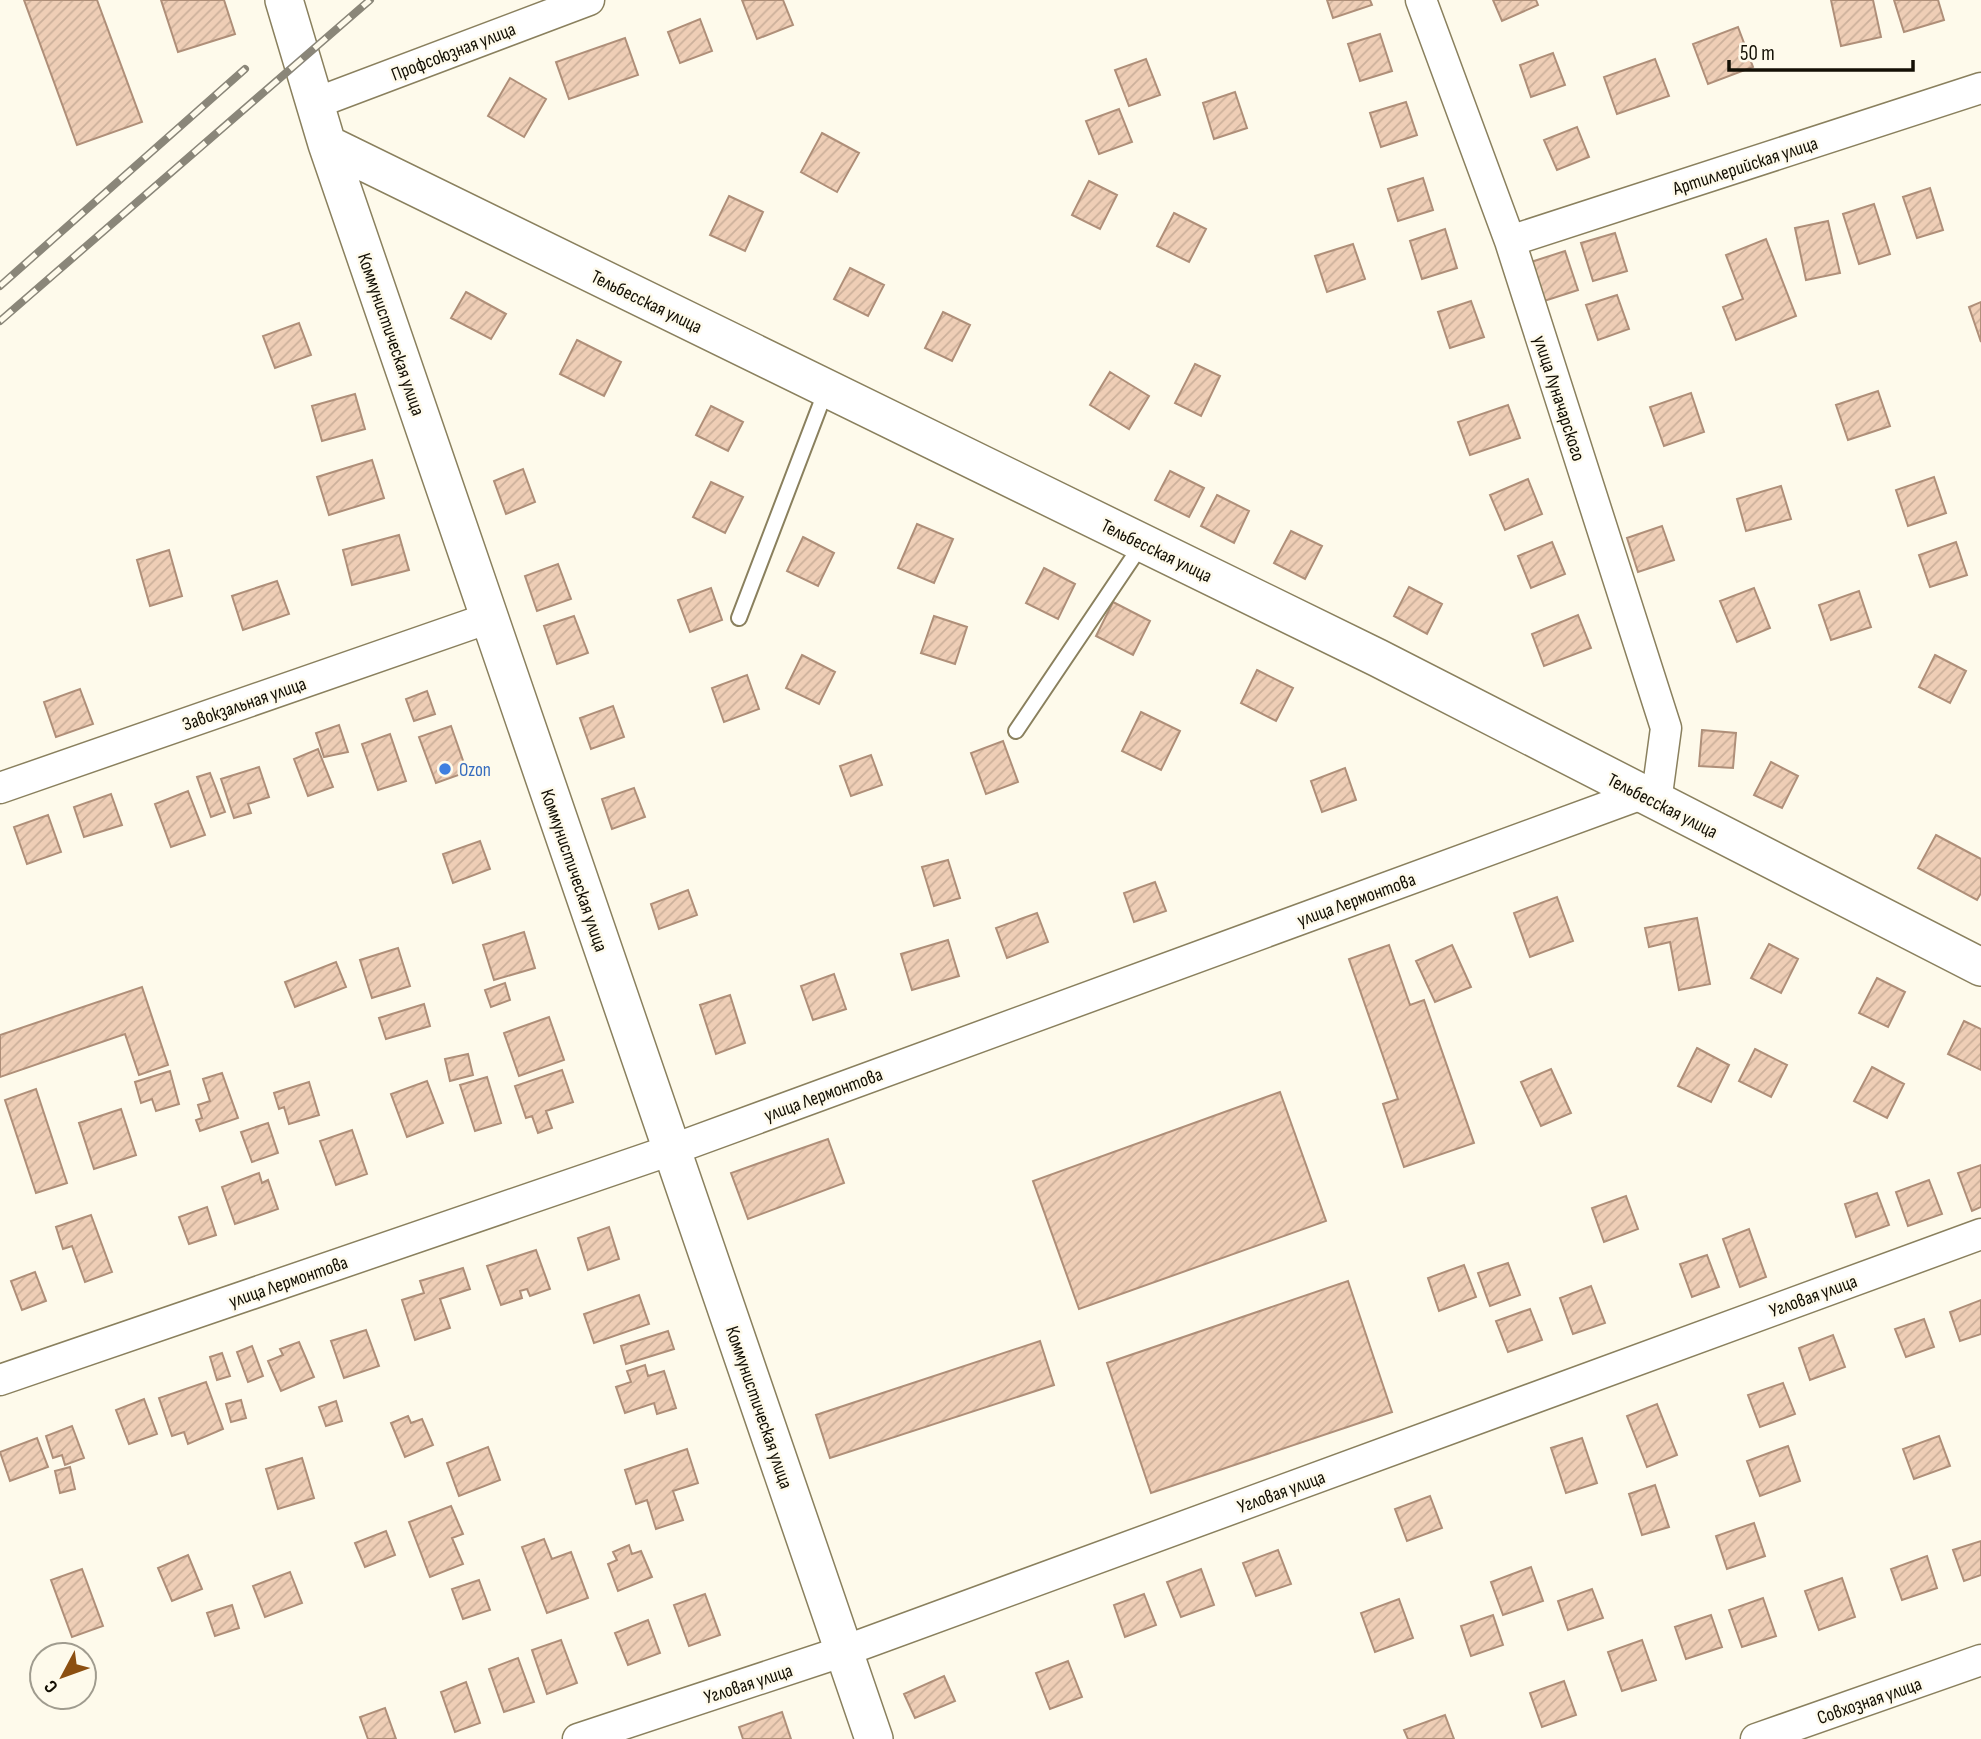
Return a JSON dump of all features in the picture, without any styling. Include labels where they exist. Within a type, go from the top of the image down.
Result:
[{"type":"street","name":"Коммунистическая улица","points":[[284,0],[327,144],[874,1739]]},
{"type":"street","name":"Профсоюзная улица","points":[[316,103],[589,0]]},
{"type":"street","name":"улица Луначарского","points":[[1421,0],[1510,241],[1666,728],[1649,798]]},
{"type":"street","name":"Артиллерийская улица","points":[[1510,241],[1981,88]]},
{"type":"street","name":"Тельбесская улица","points":[[327,144],[1378,658],[1981,967]]},
{"type":"street","name":"Завокзальная улица","points":[[0,788],[489,618]]},
{"type":"street","name":"улица Лермонтова","points":[[0,1380],[671,1150],[1649,798]]},
{"type":"street","name":"Угловая улица","points":[[578,1739],[844,1651],[1981,1234]]},
{"type":"street","name":"Совхозная улица","points":[[1756,1739],[1981,1660]]},
{"type":"lane","points":[[739,618],[827,388]]},
{"type":"lane","points":[[1016,731],[1143,543]]},
{"type":"building","points":[[24,0],[97,0],[142,122],[77,145]]},
{"type":"building","points":[[161,0],[224,0],[235,34],[178,52]]},
{"type":"building","points":[[742,0],[783,0],[793,25],[757,39]]},
{"type":"building","points":[[1327,0],[1370,0],[1372,5],[1333,18]]},
{"type":"building","points":[[1493,0],[1536,0],[1538,5],[1502,21]]},
{"type":"building","points":[[1831,0],[1873,0],[1881,37],[1841,46]]},
{"type":"building","points":[[1894,0],[1938,0],[1944,20],[1904,32]]},
{"type":"building","points":[[700,19],[712,51],[680,63],[668,32]]},
{"type":"building","points":[[1738,27],[1753,67],[1708,84],[1693,44]]},
{"type":"building","points":[[1380,34],[1392,71],[1360,81],[1348,44]]},
{"type":"building","points":[[625,38],[638,75],[569,99],[556,62]]},
{"type":"building","points":[[1553,53],[1565,85],[1531,97],[1520,65]]},
{"type":"building","points":[[1146,59],[1160,95],[1129,106],[1115,70]]},
{"type":"building","points":[[1655,59],[1669,96],[1617,114],[1604,77]]},
{"type":"building","points":[[510,78],[546,99],[524,137],[488,116]]},
{"type":"building","points":[[1235,92],[1247,128],[1214,139],[1203,103]]},
{"type":"building","points":[[1406,102],[1417,135],[1381,147],[1370,113]]},
{"type":"building","points":[[1119,109],[1132,142],[1099,154],[1086,121]]},
{"type":"building","points":[[1577,127],[1589,157],[1557,170],[1544,140]]},
{"type":"building","points":[[822,133],[859,153],[837,192],[801,172]]},
{"type":"building","points":[[1423,178],[1433,210],[1398,221],[1388,189]]},
{"type":"building","points":[[1089,181],[1117,195],[1100,229],[1072,215]]},
{"type":"building","points":[[1930,188],[1943,230],[1917,238],[1903,197]]},
{"type":"building","points":[[729,196],[763,212],[745,251],[710,235]]},
{"type":"building","points":[[1874,204],[1890,254],[1859,264],[1843,214]]},
{"type":"building","points":[[1174,213],[1206,229],[1189,262],[1157,246]]},
{"type":"building","points":[[1828,221],[1840,273],[1806,280],[1795,228]]},
{"type":"building","points":[[1445,229],[1457,268],[1422,279],[1410,241]]},
{"type":"building","points":[[1615,233],[1627,271],[1593,281],[1581,243]]},
{"type":"building","points":[[1766,239],[1796,316],[1736,340],[1723,307],[1743,299],[1726,255]]},
{"type":"building","points":[[1353,244],[1365,279],[1327,292],[1315,256]]},
{"type":"building","points":[[1565,251],[1578,290],[1541,302],[1528,263]]},
{"type":"building","points":[[850,268],[884,285],[868,316],[834,299]]},
{"type":"building","points":[[466,292],[506,314],[491,339],[451,318]]},
{"type":"building","points":[[1617,295],[1629,329],[1598,340],[1586,305]]},
{"type":"building","points":[[1471,301],[1484,337],[1450,348],[1438,312]]},
{"type":"building","points":[[1981,302],[1981,342],[1969,307]]},
{"type":"building","points":[[943,312],[970,325],[952,361],[925,348]]},
{"type":"building","points":[[299,323],[311,355],[275,368],[263,336]]},
{"type":"building","points":[[577,340],[621,362],[604,396],[560,374]]},
{"type":"building","points":[[1195,364],[1220,376],[1201,416],[1175,403]]},
{"type":"building","points":[[1110,372],[1149,396],[1129,429],[1090,405]]},
{"type":"building","points":[[1878,391],[1890,426],[1848,440],[1836,405]]},
{"type":"building","points":[[1691,393],[1704,432],[1664,446],[1650,407]]},
{"type":"building","points":[[355,394],[365,429],[322,441],[312,406]]},
{"type":"building","points":[[1508,405],[1520,438],[1470,455],[1458,422]]},
{"type":"building","points":[[711,406],[743,422],[728,451],[696,435]]},
{"type":"building","points":[[372,460],[384,498],[329,515],[317,477]]},
{"type":"building","points":[[523,469],[535,502],[506,514],[494,481]]},
{"type":"building","points":[[1170,471],[1204,488],[1189,517],[1155,500]]},
{"type":"building","points":[[1934,477],[1946,513],[1908,526],[1896,490]]},
{"type":"building","points":[[1528,479],[1542,514],[1505,530],[1490,495]]},
{"type":"building","points":[[711,482],[743,497],[725,533],[693,517]]},
{"type":"building","points":[[1781,486],[1791,519],[1746,531],[1737,499]]},
{"type":"building","points":[[1217,495],[1249,511],[1234,543],[1201,526]]},
{"type":"building","points":[[917,524],[953,539],[934,583],[898,568]]},
{"type":"building","points":[[1662,526],[1674,560],[1638,572],[1627,538]]},
{"type":"building","points":[[1291,531],[1322,546],[1305,579],[1274,563]]},
{"type":"building","points":[[399,535],[409,570],[352,585],[343,550]]},
{"type":"building","points":[[803,537],[834,553],[818,586],[787,571]]},
{"type":"building","points":[[1552,542],[1565,574],[1531,588],[1518,556]]},
{"type":"building","points":[[1956,542],[1967,575],[1930,587],[1919,555]]},
{"type":"building","points":[[169,550],[182,596],[150,606],[137,560]]},
{"type":"building","points":[[558,564],[571,599],[537,611],[525,576]]},
{"type":"building","points":[[1044,568],[1075,584],[1058,619],[1026,603]]},
{"type":"building","points":[[277,581],[289,614],[243,630],[232,596]]},
{"type":"building","points":[[1409,587],[1442,604],[1427,634],[1394,616]]},
{"type":"building","points":[[711,588],[722,620],[690,632],[678,600]]},
{"type":"building","points":[[1754,588],[1770,628],[1737,642],[1720,601]]},
{"type":"building","points":[[1859,591],[1871,627],[1831,640],[1819,605]]},
{"type":"building","points":[[1113,602],[1150,621],[1133,655],[1096,636]]},
{"type":"building","points":[[1578,615],[1591,648],[1544,666],[1532,634]]},
{"type":"building","points":[[574,616],[588,653],[557,664],[544,626]]},
{"type":"building","points":[[934,616],[967,627],[955,664],[921,653]]},
{"type":"building","points":[[802,655],[835,672],[819,704],[786,688]]},
{"type":"building","points":[[1935,655],[1966,671],[1950,703],[1919,687]]},
{"type":"building","points":[[1257,670],[1293,688],[1276,721],[1241,703]]},
{"type":"building","points":[[747,675],[759,709],[724,722],[712,688]]},
{"type":"building","points":[[80,689],[93,724],[56,737],[44,702]]},
{"type":"building","points":[[427,691],[435,714],[414,721],[406,699]]},
{"type":"building","points":[[613,706],[624,737],[591,749],[580,718]]},
{"type":"building","points":[[1141,712],[1180,731],[1161,770],[1122,751]]},
{"type":"building","points":[[339,725],[348,752],[324,757],[316,733]]},
{"type":"building","points":[[451,726],[467,772],[436,783],[419,737]]},
{"type":"building","points":[[1702,730],[1736,733],[1733,768],[1699,766]]},
{"type":"building","points":[[390,734],[406,781],[378,790],[362,744]]},
{"type":"building","points":[[1003,741],[1018,782],[986,794],[971,753]]},
{"type":"building","points":[[318,749],[333,787],[308,796],[294,759]]},
{"type":"building","points":[[871,755],[882,785],[851,796],[840,766]]},
{"type":"building","points":[[1771,762],[1798,776],[1782,808],[1754,795]]},
{"type":"building","points":[[259,767],[269,797],[248,804],[251,813],[234,818],[221,779]]},
{"type":"building","points":[[1345,768],[1356,800],[1322,812],[1311,781]]},
{"type":"building","points":[[210,773],[225,812],[211,817],[197,777]]},
{"type":"building","points":[[634,788],[645,817],[612,829],[602,799]]},
{"type":"building","points":[[188,791],[205,835],[171,847],[155,804]]},
{"type":"building","points":[[111,794],[122,825],[84,837],[74,807]]},
{"type":"building","points":[[48,815],[61,852],[27,864],[14,827]]},
{"type":"building","points":[[1936,835],[1981,859],[1981,893],[1977,900],[1918,868]]},
{"type":"building","points":[[480,841],[490,869],[453,883],[443,854]]},
{"type":"building","points":[[948,860],[960,898],[934,906],[922,867]]},
{"type":"building","points":[[1155,882],[1166,911],[1134,922],[1124,893]]},
{"type":"building","points":[[688,890],[697,915],[659,929],[651,904]]},
{"type":"building","points":[[1557,897],[1573,941],[1530,957],[1514,913]]},
{"type":"building","points":[[1037,913],[1048,942],[1007,958],[996,928]]},
{"type":"building","points":[[1697,918],[1710,984],[1679,990],[1670,942],[1649,947],[1645,928]]},
{"type":"building","points":[[524,932],[535,968],[494,980],[483,945]]},
{"type":"building","points":[[948,940],[959,976],[912,990],[901,954]]},
{"type":"building","points":[[1769,944],[1798,959],[1781,993],[1751,978]]},
{"type":"building","points":[[1389,945],[1410,1005],[1424,1000],[1474,1143],[1404,1167],[1383,1104],[1398,1099],[1349,959]]},
{"type":"building","points":[[1452,945],[1471,987],[1435,1002],[1416,961]]},
{"type":"building","points":[[398,948],[410,986],[372,998],[360,960]]},
{"type":"building","points":[[336,962],[346,987],[295,1007],[285,982]]},
{"type":"building","points":[[834,974],[846,1009],[813,1020],[801,986]]},
{"type":"building","points":[[1877,978],[1905,992],[1888,1027],[1859,1013]]},
{"type":"building","points":[[505,983],[510,1000],[491,1007],[485,990]]},
{"type":"building","points":[[142,987],[168,1065],[139,1075],[125,1034],[0,1077],[0,1035]]},
{"type":"building","points":[[730,995],[745,1043],[716,1054],[700,1005]]},
{"type":"building","points":[[424,1004],[430,1026],[386,1039],[379,1018]]},
{"type":"building","points":[[549,1017],[564,1060],[519,1076],[504,1033]]},
{"type":"building","points":[[1964,1021],[1981,1029],[1981,1070],[1948,1054]]},
{"type":"building","points":[[1697,1048],[1729,1065],[1711,1102],[1678,1086]]},
{"type":"building","points":[[1755,1049],[1787,1065],[1771,1097],[1739,1081]]},
{"type":"building","points":[[468,1054],[473,1075],[450,1081],[445,1059]]},
{"type":"building","points":[[1872,1067],[1904,1084],[1887,1118],[1854,1101]]},
{"type":"building","points":[[1551,1069],[1571,1113],[1541,1126],[1521,1082]]},
{"type":"building","points":[[562,1070],[573,1102],[546,1111],[552,1128],[538,1133],[532,1116],[526,1118],[515,1086]]},
{"type":"building","points":[[170,1071],[179,1104],[156,1111],[152,1099],[141,1103],[135,1082]]},
{"type":"building","points":[[222,1073],[238,1118],[200,1131],[196,1120],[202,1118],[198,1105],[210,1101],[203,1079]]},
{"type":"building","points":[[487,1077],[501,1123],[475,1131],[460,1085]]},
{"type":"building","points":[[427,1081],[443,1123],[407,1137],[391,1094]]},
{"type":"building","points":[[309,1082],[319,1115],[289,1124],[284,1107],[279,1109],[274,1093]]},
{"type":"building","points":[[36,1089],[67,1183],[36,1193],[5,1100]]},
{"type":"building","points":[[1280,1092],[1326,1221],[1079,1309],[1033,1181]]},
{"type":"building","points":[[121,1109],[136,1155],[94,1169],[79,1123]]},
{"type":"building","points":[[268,1123],[278,1153],[252,1162],[241,1132]]},
{"type":"building","points":[[352,1130],[367,1174],[336,1185],[320,1141]]},
{"type":"building","points":[[828,1139],[844,1183],[748,1219],[731,1173]]},
{"type":"building","points":[[1981,1165],[1981,1207],[1972,1211],[1958,1173]]},
{"type":"building","points":[[259,1173],[262,1183],[268,1180],[278,1209],[235,1224],[222,1187]]},
{"type":"building","points":[[1929,1180],[1942,1214],[1908,1226],[1896,1192]]},
{"type":"building","points":[[1877,1193],[1889,1225],[1856,1237],[1845,1204]]},
{"type":"building","points":[[1626,1196],[1638,1229],[1604,1242],[1592,1208]]},
{"type":"building","points":[[207,1207],[216,1235],[189,1244],[179,1217]]},
{"type":"building","points":[[91,1215],[112,1272],[85,1282],[72,1246],[63,1249],[56,1227]]},
{"type":"building","points":[[609,1227],[619,1259],[588,1270],[578,1238]]},
{"type":"building","points":[[1749,1229],[1766,1277],[1740,1287],[1723,1239]]},
{"type":"building","points":[[536,1250],[550,1289],[530,1296],[527,1289],[520,1291],[522,1298],[501,1305],[487,1266]]},
{"type":"building","points":[[1707,1255],[1719,1287],[1692,1297],[1680,1264]]},
{"type":"building","points":[[1508,1263],[1520,1295],[1490,1306],[1478,1273]]},
{"type":"building","points":[[1464,1265],[1476,1297],[1439,1311],[1428,1278]]},
{"type":"building","points":[[463,1268],[470,1289],[440,1299],[450,1328],[415,1340],[402,1300],[424,1293],[420,1281]]},
{"type":"building","points":[[35,1272],[46,1301],[22,1310],[11,1281]]},
{"type":"building","points":[[1348,1281],[1392,1412],[1151,1493],[1107,1363]]},
{"type":"building","points":[[1591,1286],[1605,1323],[1573,1334],[1560,1298]]},
{"type":"building","points":[[639,1295],[649,1324],[594,1343],[584,1314]]},
{"type":"building","points":[[1981,1300],[1981,1334],[1960,1341],[1950,1312]]},
{"type":"building","points":[[1530,1309],[1542,1340],[1508,1352],[1496,1321]]},
{"type":"building","points":[[1924,1319],[1934,1347],[1906,1357],[1895,1329]]},
{"type":"building","points":[[366,1330],[379,1366],[344,1378],[331,1341]]},
{"type":"building","points":[[668,1331],[674,1349],[626,1364],[621,1346]]},
{"type":"building","points":[[1833,1335],[1845,1367],[1810,1380],[1799,1348]]},
{"type":"building","points":[[1040,1341],[1054,1385],[830,1458],[816,1415]]},
{"type":"building","points":[[299,1342],[314,1377],[281,1391],[268,1361],[283,1355],[280,1349]]},
{"type":"building","points":[[252,1346],[263,1376],[248,1382],[237,1352]]},
{"type":"building","points":[[222,1353],[230,1376],[217,1380],[210,1357]]},
{"type":"building","points":[[645,1365],[648,1376],[664,1371],[676,1408],[657,1414],[654,1403],[625,1413],[616,1387],[631,1382],[627,1371]]},
{"type":"building","points":[[206,1382],[223,1429],[188,1444],[184,1432],[172,1436],[159,1398]]},
{"type":"building","points":[[1783,1383],[1795,1414],[1760,1427],[1748,1395]]},
{"type":"building","points":[[144,1399],[157,1434],[129,1444],[116,1410]]},
{"type":"building","points":[[241,1400],[246,1418],[231,1422],[226,1404]]},
{"type":"building","points":[[336,1401],[342,1421],[326,1426],[319,1407]]},
{"type":"building","points":[[1657,1404],[1677,1455],[1647,1467],[1627,1416]]},
{"type":"building","points":[[408,1416],[411,1423],[422,1419],[433,1445],[405,1457],[391,1423]]},
{"type":"building","points":[[72,1426],[84,1458],[65,1465],[62,1455],[53,1458],[46,1436]]},
{"type":"building","points":[[1939,1436],[1950,1466],[1914,1479],[1903,1449]]},
{"type":"building","points":[[37,1438],[48,1467],[10,1481],[0,1452]]},
{"type":"building","points":[[1582,1438],[1597,1483],[1566,1493],[1551,1448]]},
{"type":"building","points":[[1788,1446],[1800,1481],[1760,1496],[1747,1461]]},
{"type":"building","points":[[488,1447],[500,1480],[459,1496],[447,1463]]},
{"type":"building","points":[[687,1449],[698,1483],[673,1491],[683,1520],[656,1529],[647,1500],[636,1504],[625,1470]]},
{"type":"building","points":[[302,1458],[314,1498],[278,1509],[266,1469]]},
{"type":"building","points":[[70,1467],[75,1489],[60,1493],[55,1471]]},
{"type":"building","points":[[1655,1485],[1669,1527],[1642,1535],[1629,1494]]},
{"type":"building","points":[[1430,1496],[1442,1528],[1407,1541],[1395,1509]]},
{"type":"building","points":[[451,1506],[463,1534],[452,1538],[463,1564],[430,1577],[409,1522]]},
{"type":"building","points":[[1754,1523],[1765,1556],[1727,1569],[1716,1536]]},
{"type":"building","points":[[386,1531],[395,1555],[365,1567],[355,1543]]},
{"type":"building","points":[[544,1539],[552,1559],[571,1552],[588,1598],[547,1613],[522,1547]]},
{"type":"building","points":[[1981,1541],[1981,1575],[1964,1581],[1953,1550]]},
{"type":"building","points":[[629,1545],[632,1554],[641,1551],[652,1577],[618,1591],[608,1564],[617,1560],[613,1552]]},
{"type":"building","points":[[1278,1550],[1291,1584],[1256,1596],[1243,1563]]},
{"type":"building","points":[[188,1555],[202,1589],[172,1601],[158,1568]]},
{"type":"building","points":[[1927,1556],[1937,1588],[1902,1600],[1891,1569]]},
{"type":"building","points":[[1531,1567],[1543,1601],[1503,1615],[1491,1582]]},
{"type":"building","points":[[82,1569],[103,1626],[72,1637],[51,1580]]},
{"type":"building","points":[[1201,1569],[1214,1605],[1181,1617],[1167,1582]]},
{"type":"building","points":[[290,1572],[302,1603],[265,1617],[253,1586]]},
{"type":"building","points":[[1842,1578],[1855,1617],[1819,1630],[1805,1591]]},
{"type":"building","points":[[479,1580],[490,1610],[463,1619],[452,1589]]},
{"type":"building","points":[[1592,1589],[1603,1618],[1568,1630],[1558,1601]]},
{"type":"building","points":[[705,1594],[720,1635],[689,1646],[674,1605]]},
{"type":"building","points":[[1144,1594],[1156,1625],[1125,1637],[1114,1605]]},
{"type":"building","points":[[1763,1598],[1776,1636],[1742,1647],[1729,1610]]},
{"type":"building","points":[[1399,1599],[1413,1638],[1375,1652],[1361,1613]]},
{"type":"building","points":[[232,1605],[239,1628],[215,1636],[207,1613]]},
{"type":"building","points":[[1493,1615],[1503,1645],[1471,1656],[1461,1626]]},
{"type":"building","points":[[1711,1615],[1722,1647],[1686,1659],[1675,1627]]},
{"type":"building","points":[[648,1620],[660,1653],[628,1665],[615,1633]]},
{"type":"building","points":[[561,1640],[577,1683],[547,1694],[532,1650]]},
{"type":"building","points":[[1642,1640],[1656,1680],[1622,1691],[1608,1652]]},
{"type":"building","points":[[518,1658],[534,1702],[504,1712],[489,1669]]},
{"type":"building","points":[[1068,1661],[1082,1697],[1050,1709],[1036,1673]]},
{"type":"building","points":[[944,1676],[955,1701],[915,1718],[904,1694]]},
{"type":"building","points":[[1564,1681],[1576,1715],[1542,1727],[1530,1693]]},
{"type":"building","points":[[466,1682],[480,1723],[455,1732],[441,1692]]},
{"type":"building","points":[[385,1708],[396,1739],[368,1739],[360,1717]]},
{"type":"building","points":[[782,1712],[791,1739],[743,1739],[739,1727]]},
{"type":"building","points":[[1445,1715],[1454,1739],[1408,1739],[1404,1730]]},
{"type":"railway","points":[[0,321],[370,0]]},
{"type":"railway","points":[[0,286],[245,69]]},
{"type":"place","name":"Ozon","points":[[445,769]]}]
